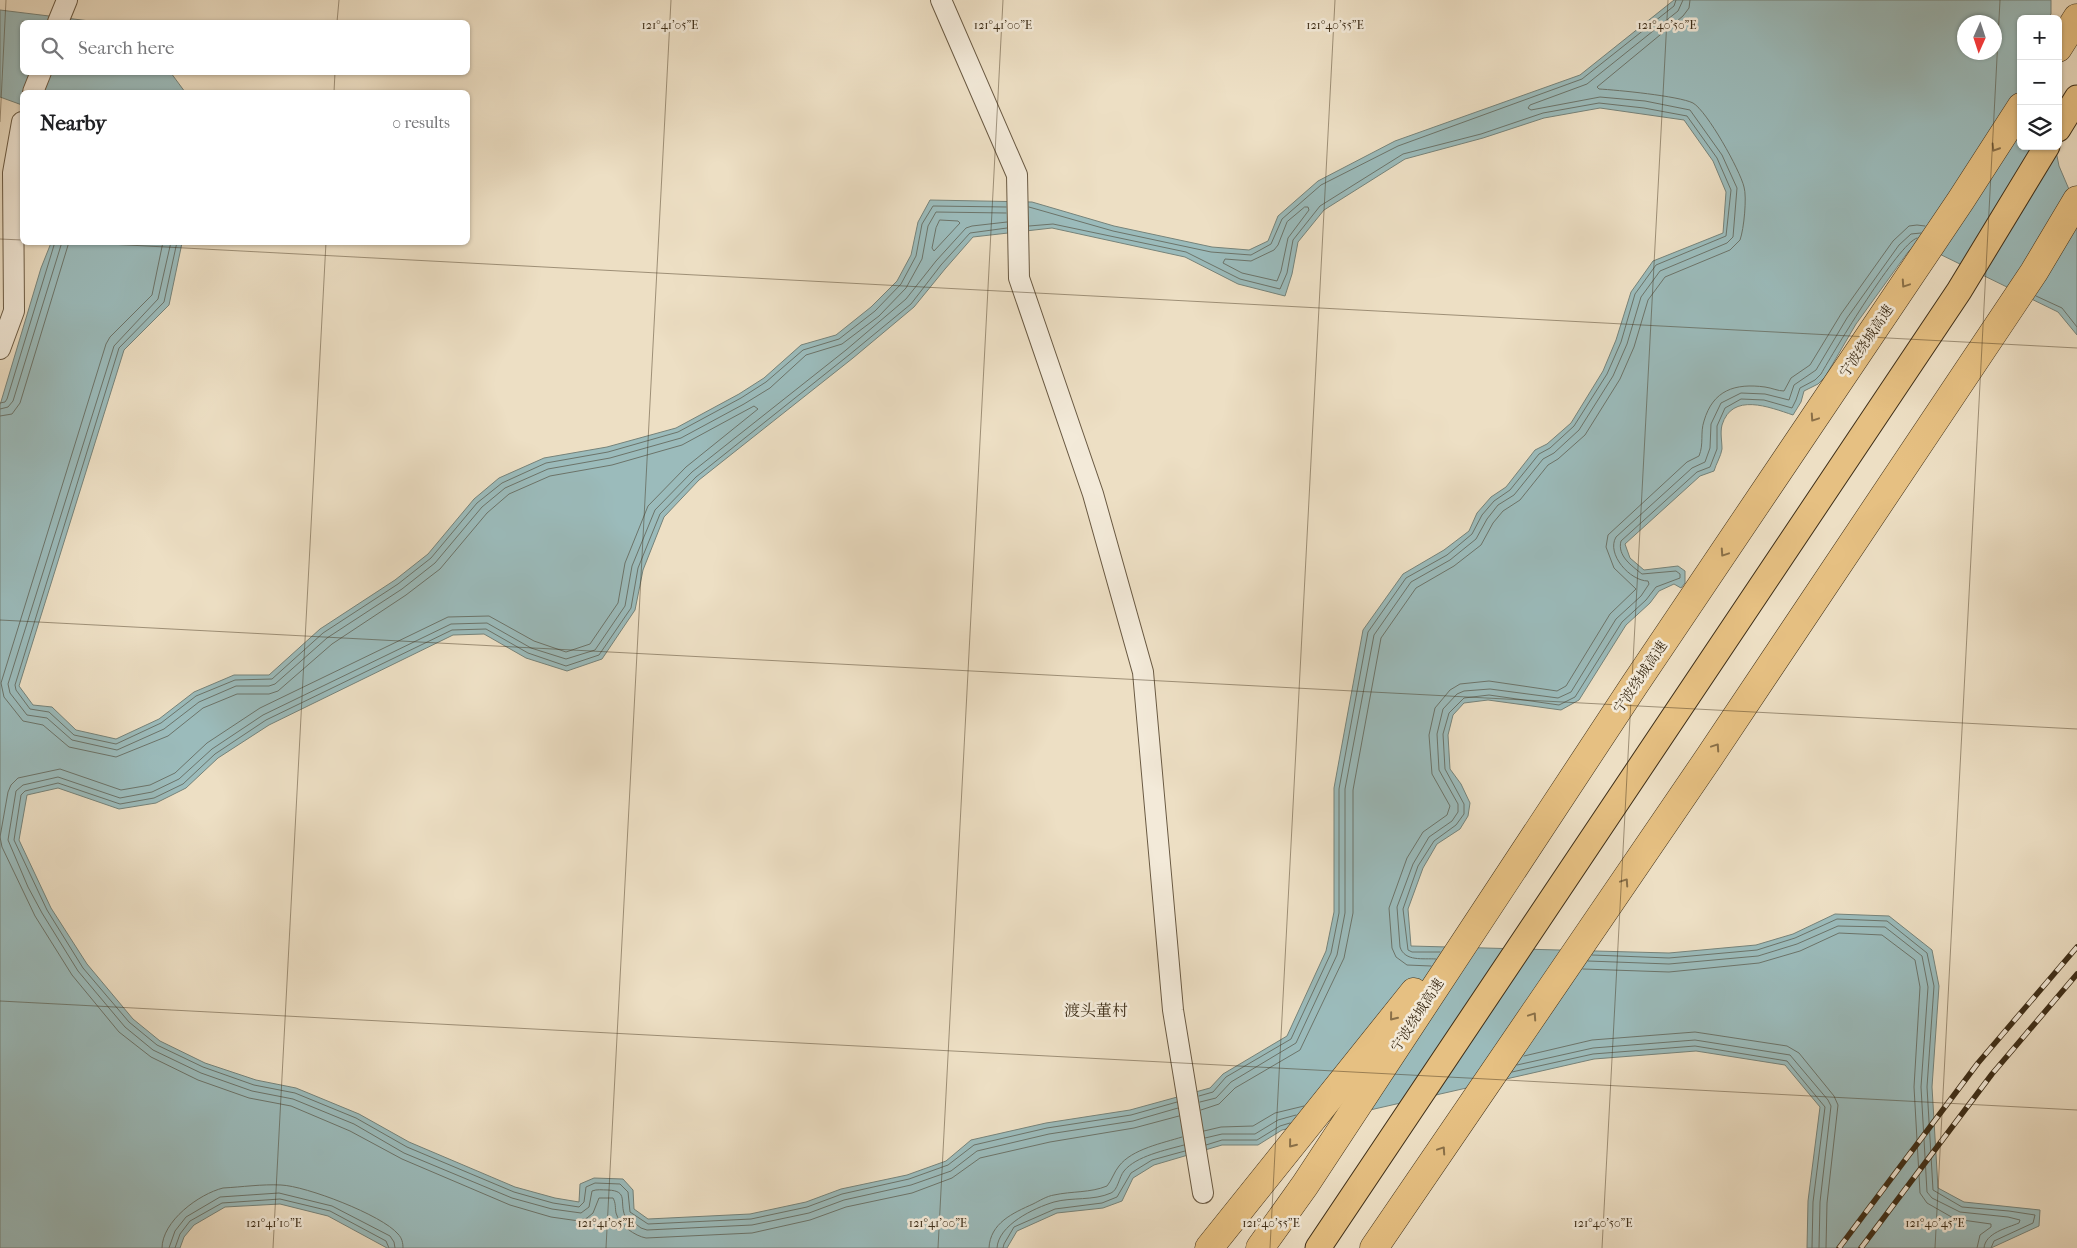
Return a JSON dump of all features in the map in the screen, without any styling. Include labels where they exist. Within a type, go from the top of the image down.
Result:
[{"type":"highway","points":[[2062,42],[2077,18]]},
{"type":"highway","name":"宁波绕城高速","points":[[1260,1248],[1305,1185],[1641,676],[1961,200],[2017,113]]},
{"type":"highway","points":[[1374,1248],[1710,756],[2034,272],[2077,200]]},
{"type":"highway","points":[[1208,1248],[1522,856]]},
{"type":"highway","points":[[1389,1248],[1422,1179]]},
{"type":"main road","points":[[2062,122],[2077,98]]},
{"type":"main road","points":[[1318,1248],[1517,954],[1959,291],[2046,150]]},
{"type":"street","points":[[59,20],[68,0]]},
{"type":"street","points":[[942,0],[1017,175],[1019,278],[1093,494],[1143,672],[1173,1010],[1203,1193]]},
{"type":"street","points":[[34,90],[39,75]]},
{"type":"street","points":[[0,349],[14,311],[13,173],[20,133]]},
{"type":"water","points":[[1674,0],[2051,0],[2050,15],[2017,15],[2017,150],[2056,150],[2059,166],[2077,208],[2077,335],[2058,312],[1917,243],[1908,252],[1856,324],[1825,377],[1818,384],[1804,391],[1801,402],[1793,415],[1763,406],[1743,405],[1734,408],[1727,415],[1721,428],[1722,449],[1714,471],[1700,476],[1625,544],[1630,558],[1644,570],[1678,566],[1685,571],[1685,583],[1681,588],[1674,584],[1659,591],[1650,603],[1626,625],[1579,700],[1561,710],[1488,700],[1464,703],[1453,715],[1448,735],[1450,769],[1461,784],[1470,803],[1468,816],[1460,829],[1437,844],[1423,868],[1408,909],[1411,946],[1669,953],[1756,945],[1793,934],[1835,914],[1889,916],[1932,950],[1939,986],[1932,1087],[1938,1188],[1964,1202],[2040,1210],[2039,1226],[1991,1248],[1807,1248],[1808,1201],[1820,1107],[1785,1065],[1696,1051],[1594,1059],[1282,1130],[1258,1145],[1222,1145],[1154,1165],[1133,1178],[1122,1201],[1103,1208],[1057,1213],[1017,1231],[1007,1248],[387,1248],[328,1216],[280,1204],[225,1207],[194,1225],[184,1237],[180,1248],[0,1248],[0,405],[41,268],[50,245],[182,245],[169,305],[124,350],[19,686],[33,705],[52,707],[76,730],[116,739],[159,719],[194,692],[234,675],[269,675],[320,629],[395,580],[428,554],[474,499],[499,478],[544,458],[607,447],[676,428],[739,394],[764,378],[801,345],[836,335],[871,307],[897,281],[911,255],[918,222],[930,200],[1032,202],[1114,226],[1212,247],[1249,250],[1268,241],[1278,216],[1318,181],[1395,141],[1580,75]],"holes":[[[1600,108],[1684,120],[1713,161],[1726,192],[1723,233],[1653,261],[1631,292],[1616,340],[1603,371],[1571,423],[1547,444],[1535,450],[1506,487],[1491,497],[1477,513],[1469,531],[1444,550],[1403,574],[1363,630],[1334,788],[1334,912],[1326,951],[1287,1036],[1223,1074],[1210,1088],[1130,1110],[1046,1123],[971,1140],[946,1161],[907,1175],[841,1189],[806,1202],[750,1214],[648,1219],[634,1209],[633,1190],[623,1179],[594,1178],[580,1184],[579,1202],[555,1198],[515,1187],[409,1142],[359,1114],[296,1088],[256,1080],[205,1063],[160,1041],[133,1019],[87,964],[51,908],[19,840],[27,795],[58,788],[119,809],[156,803],[186,788],[218,758],[269,725],[453,635],[484,634],[526,658],[567,671],[602,659],[635,610],[643,570],[664,517],[699,480],[914,307],[973,237],[1052,228],[1185,257],[1238,284],[1285,296],[1292,274],[1298,242],[1324,210],[1405,159],[1483,138],[1544,118]]]},
{"type":"water","points":[[0,10],[82,20],[20,20],[20,75],[172,75],[184,90],[20,90],[20,104],[0,97]]},
{"type":"railway","points":[[1839,1248],[1978,1063],[2077,947]]},
{"type":"railway","points":[[1861,1248],[1992,1074],[2077,974]]},
{"type":"district","name":"渡头董村","points":[[1096,1010]]}]
